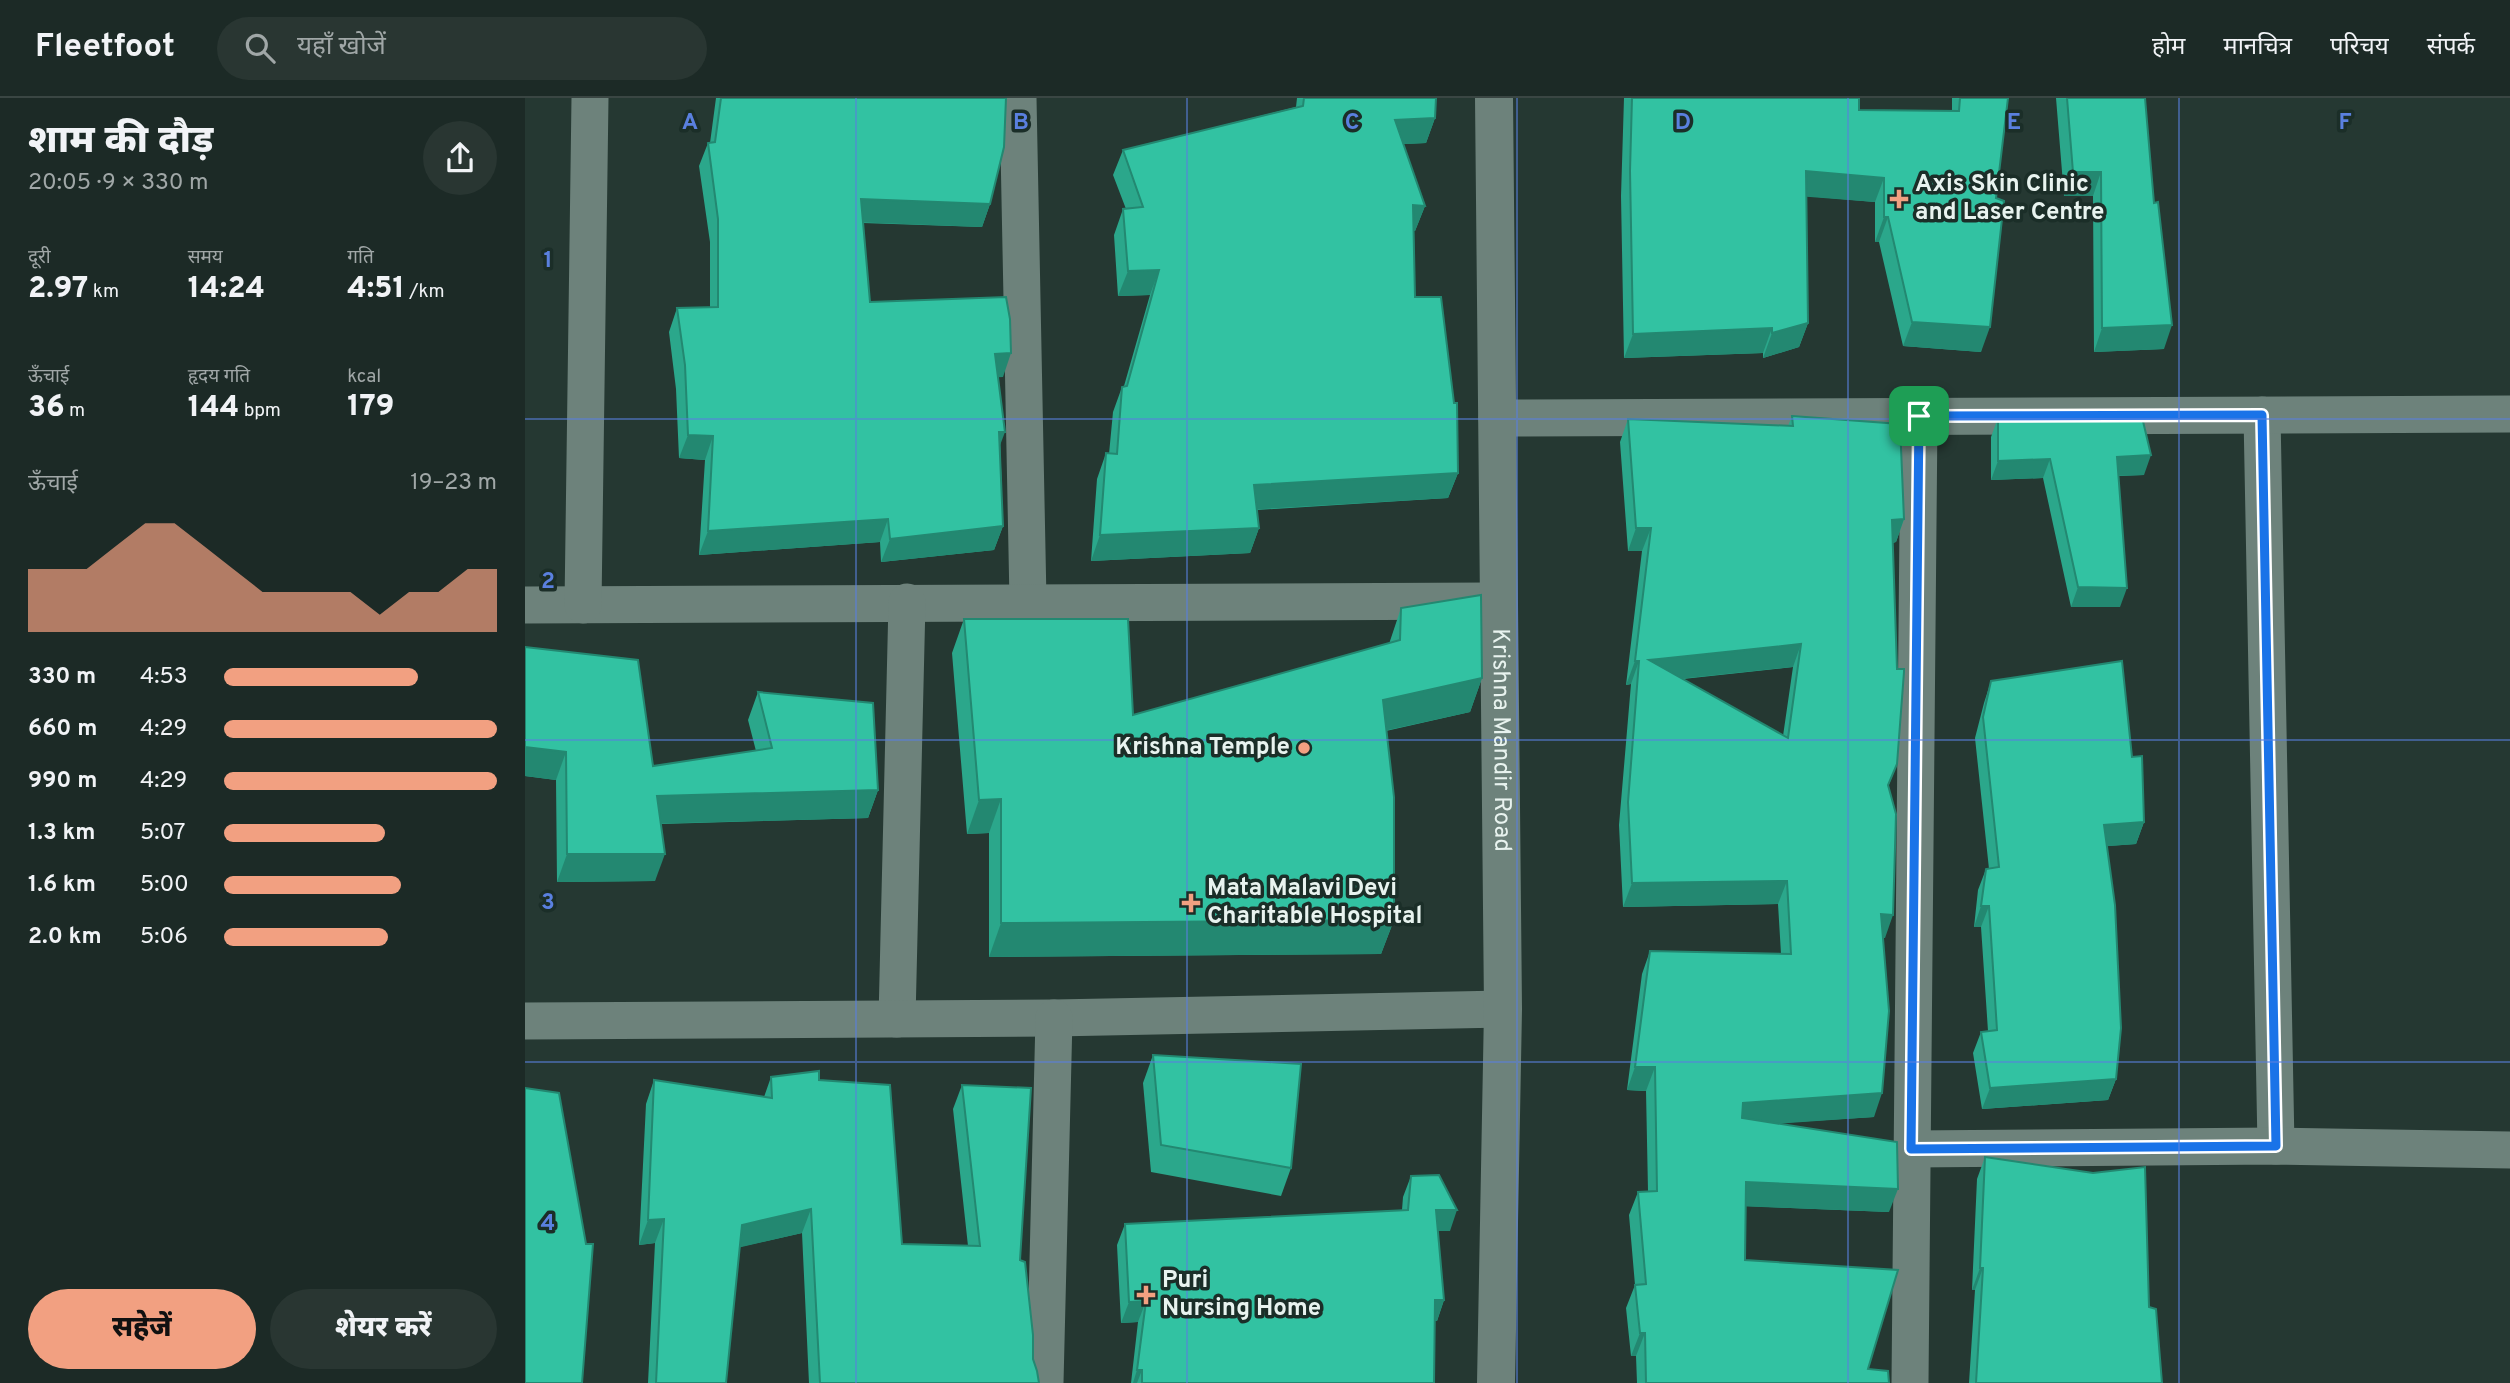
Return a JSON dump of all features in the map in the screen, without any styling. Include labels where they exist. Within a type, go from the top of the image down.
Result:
[{"type":"street","points":[[583,606],[590,98]]},
{"type":"street","points":[[1018,98],[1028,601]]},
{"type":"street","name":"Krishna Mandir Road","points":[[1494,98],[1503,1009],[1496,1383]]},
{"type":"street","points":[[1497,418],[2510,414]]},
{"type":"street","points":[[2262,415],[2276,1146]]},
{"type":"street","points":[[1910,1383],[1919,416]]},
{"type":"street","points":[[525,604],[583,606],[1028,601],[1499,601]]},
{"type":"street","points":[[897,1019],[907,602]]},
{"type":"street","points":[[525,1021],[1054,1018],[1503,1009]]},
{"type":"street","points":[[1045,1383],[1054,1018]]},
{"type":"street","points":[[1911,1149],[2276,1146],[2510,1150]]},
{"type":"building","points":[[721,98],[1006,98],[1004,147],[990,204],[861,199],[870,302],[1006,297],[1011,353],[995,354],[1005,432],[999,432],[1003,526],[890,539],[888,519],[708,531],[713,436],[688,435],[685,365],[677,308],[718,307],[718,219],[708,143],[715,142]]},
{"type":"building","points":[[1304,98],[1436,98],[1435,118],[1395,120],[1425,206],[1413,205],[1415,297],[1441,297],[1454,403],[1457,403],[1458,473],[1254,485],[1259,528],[1100,535],[1106,453],[1117,454],[1122,387],[1127,386],[1159,270],[1128,271],[1123,209],[1143,207],[1123,150],[1303,106]]},
{"type":"building","points":[[1632,98],[1859,98],[1859,110],[1959,111],[1960,98],[2008,98],[1996,198],[2004,201],[1990,327],[1912,322],[1888,217],[1884,217],[1884,178],[1806,171],[1808,323],[1772,333],[1772,328],[1633,334],[1630,171]]},
{"type":"building","points":[[2067,98],[2145,98],[2154,203],[2158,202],[2172,325],[2102,328],[2101,172],[2073,172]]},
{"type":"building","points":[[1792,416],[1900,424],[1904,519],[1892,520],[1897,669],[1904,669],[1904,672],[1897,764],[1888,785],[1896,814],[1893,915],[1881,914],[1889,1011],[1882,1093],[1743,1103],[1742,1118],[1897,1142],[1898,1189],[1746,1182],[1745,1260],[1898,1270],[1868,1369],[1888,1371],[1889,1383],[1646,1383],[1645,1333],[1640,1333],[1635,1285],[1646,1284],[1638,1192],[1657,1191],[1655,1067],[1635,1067],[1650,951],[1791,954],[1787,881],[1632,883],[1628,802],[1639,661],[1635,661],[1651,528],[1636,528],[1628,419],[1793,426]],"holes":[[[1801,644],[1788,738],[1649,660]]]},
{"type":"building","points":[[2142,417],[2151,455],[2117,457],[2127,588],[2078,587],[2050,459],[1998,461],[1998,418]]},
{"type":"building","points":[[1481,595],[1482,678],[1383,700],[1394,797],[1394,920],[1001,923],[1001,799],[979,800],[964,619],[1128,619],[1133,715],[1400,640],[1401,608]]},
{"type":"building","points":[[525,647],[638,660],[653,766],[772,748],[758,692],[873,703],[878,790],[657,796],[665,854],[567,854],[566,752],[525,747]]},
{"type":"building","points":[[2122,661],[2132,757],[2142,756],[2144,822],[2104,825],[2115,905],[2121,1028],[2116,1079],[1990,1088],[1981,1032],[1997,1030],[1989,906],[1981,906],[1986,869],[1999,867],[1983,717],[1991,681]]},
{"type":"building","points":[[1153,1055],[1301,1064],[1291,1168],[1161,1145]]},
{"type":"building","points":[[819,1071],[819,1080],[890,1085],[902,1244],[980,1246],[962,1085],[1031,1088],[1020,1260],[1025,1262],[1033,1359],[1039,1383],[820,1383],[811,1209],[742,1225],[726,1383],[656,1383],[664,1219],[648,1220],[654,1080],[772,1098],[771,1077]]},
{"type":"building","points":[[525,1088],[559,1093],[586,1244],[593,1244],[582,1383],[525,1383]]},
{"type":"building","points":[[1985,1157],[2093,1173],[2145,1167],[2149,1307],[2156,1309],[2162,1383],[1976,1383],[1983,1268],[1980,1268]]},
{"type":"building","points":[[1439,1175],[1457,1210],[1436,1210],[1444,1300],[1435,1300],[1434,1383],[1142,1383],[1142,1370],[1137,1370],[1146,1301],[1129,1302],[1125,1224],[1408,1210],[1411,1176]]},
{"type":"place","name":"Axis Skin Clinic and Laser Centre","points":[[1899,199]]},
{"type":"place","name":"Krishna Temple","points":[[1304,748]]},
{"type":"place","name":"Mata Malavi Devi Charitable Hospital","points":[[1191,903]]},
{"type":"place","name":"Puri Nursing Home","points":[[1146,1295]]},
{"type":"route","points":[[2262,415],[2276,1146],[1911,1149],[1919,416],[2262,415]]}]
